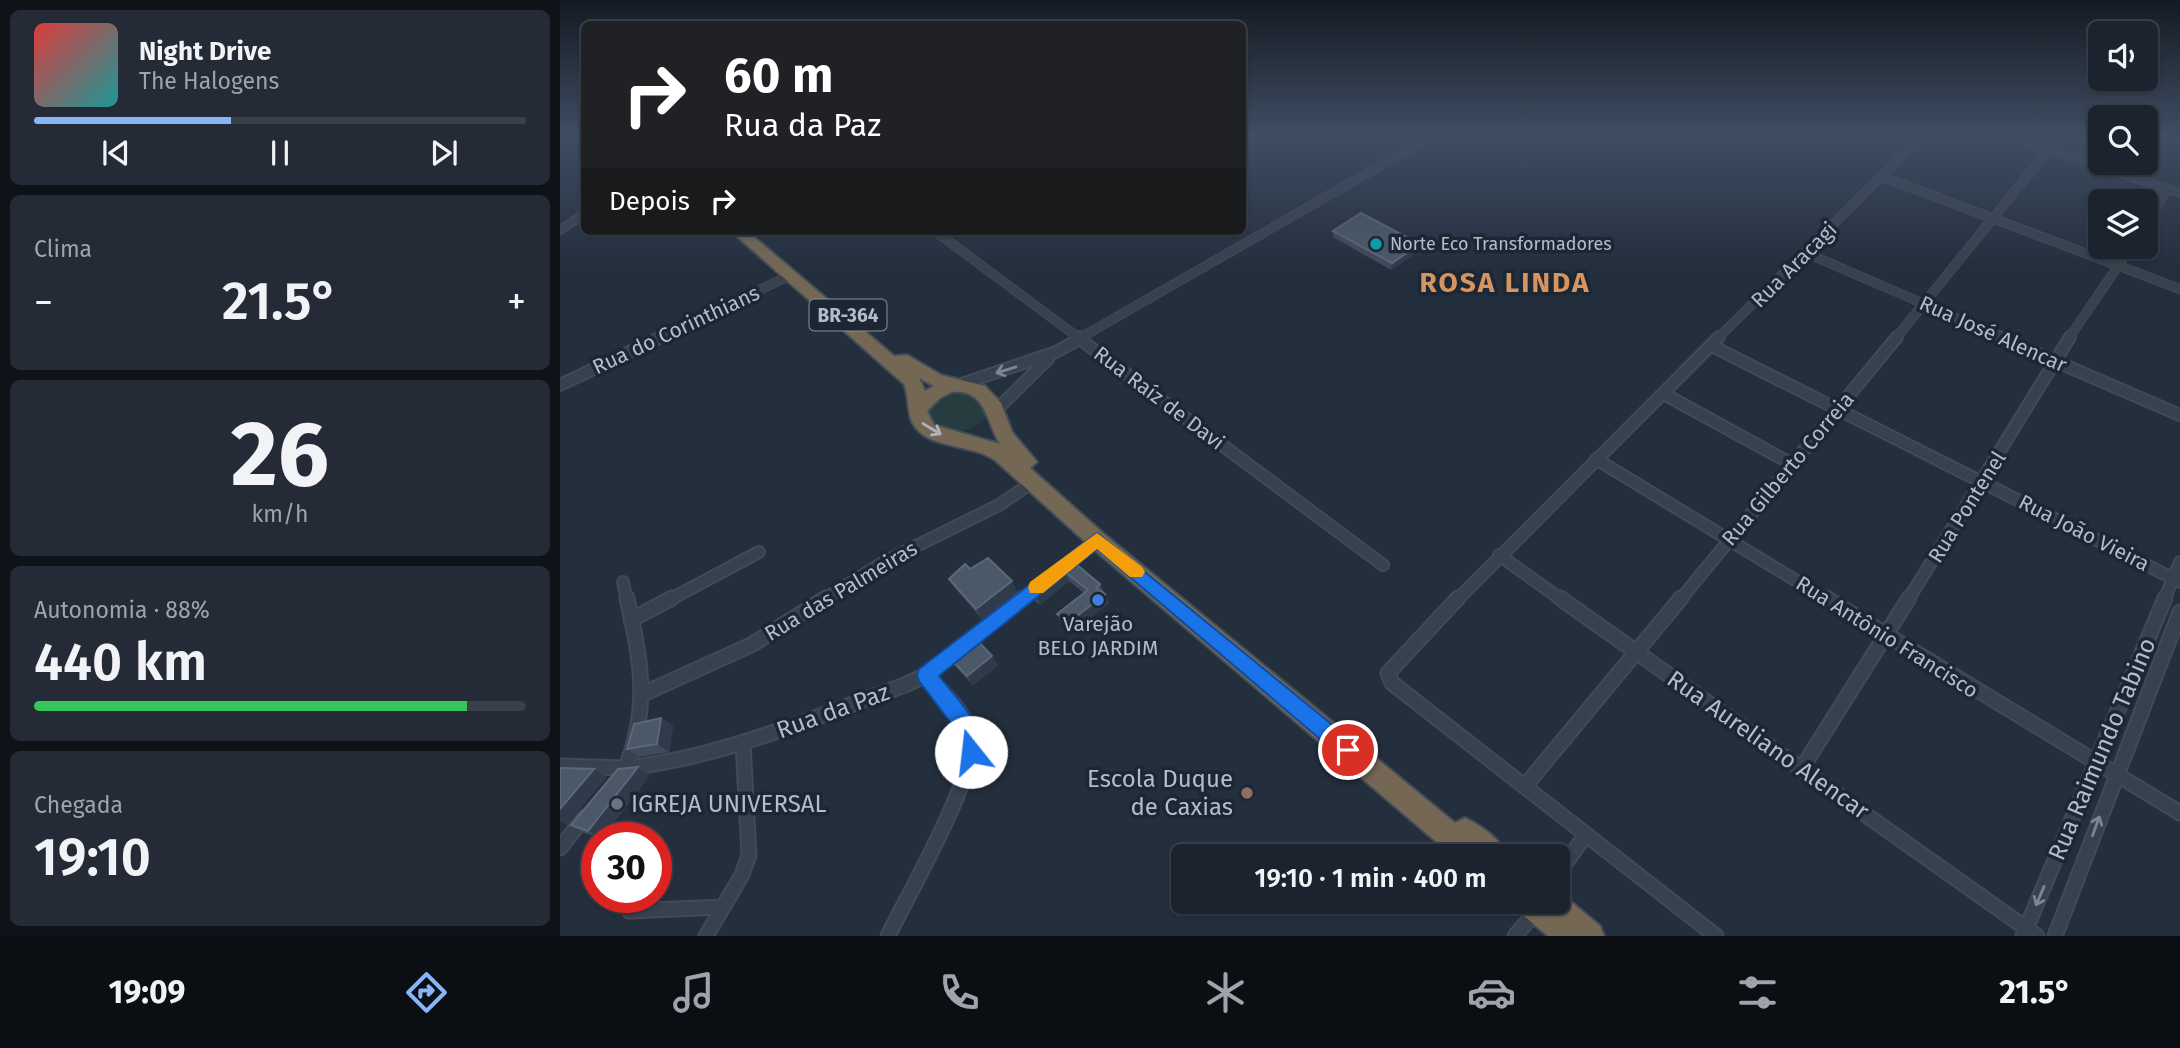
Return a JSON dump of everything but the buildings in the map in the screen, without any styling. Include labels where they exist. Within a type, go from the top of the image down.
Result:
[{"type":"highway","name":"BR-364","points":[[743,235],[911,380],[917,388],[920,419],[925,427],[936,434],[989,446],[1460,844]]},
{"type":"highway","name":"BR-364","points":[[753,235],[900,359],[927,376],[956,386],[975,388],[986,395],[1007,441],[1017,453],[1480,844]]},
{"type":"highway","points":[[920,407],[932,394],[956,386]]},
{"type":"highway","points":[[958,437],[979,430],[989,422],[994,412]]},
{"type":"highway","points":[[1548,914],[1569,936]]},
{"type":"highway","points":[[1554,914],[1590,936]]},
{"type":"street","points":[[956,386],[1056,352],[1358,179]]},
{"type":"street","name":"Rua Aracagi","points":[[1664,394],[1881,179]]},
{"type":"street","points":[[1887,179],[2180,289]]},
{"type":"street","name":"Rua Gilberto Correia","points":[[1525,786],[1839,409],[2024,179]]},
{"type":"street","points":[[2137,179],[2180,193]]},
{"type":"street","points":[[2158,204],[2167,189]]},
{"type":"street","points":[[560,230],[581,216]]},
{"type":"street","name":"Rua Raíz de Davi","points":[[940,235],[1383,565]]},
{"type":"street","name":"Rua José Alencar","points":[[1806,253],[2180,415]]},
{"type":"street","name":"Rua Pontenel","points":[[1802,768],[1983,482],[2054,361],[2123,259]]},
{"type":"street","name":"Rua do Corinthians","points":[[560,385],[791,275]]},
{"type":"street","name":"Rua João Vieira","points":[[1712,346],[2177,580]]},
{"type":"street","points":[[994,412],[1056,352]]},
{"type":"street","points":[[1716,936],[1392,683],[1388,675],[1390,669],[1499,555],[1664,394],[1792,464]]},
{"type":"street","name":"Rua Antônio Francisco","points":[[1596,459],[2180,813]]},
{"type":"street","name":"Rua das Palmeiras","points":[[645,693],[695,673],[751,645],[886,561],[999,505],[1033,482]]},
{"type":"street","name":"Rua da Paz","points":[[560,766],[622,773],[743,743],[867,700],[926,675],[1097,540]]},
{"type":"street","points":[[631,620],[759,552]]},
{"type":"street","name":"Rua Aureliano Alencar","points":[[1499,555],[1802,768],[2029,934]]},
{"type":"street","name":"Rua Raimundo Tabino","points":[[2029,934],[2096,764],[2177,580],[2180,562]]},
{"type":"street","points":[[622,773],[637,739],[645,693],[623,582]]},
{"type":"street","name":"Rua Raimundo Tabino","points":[[2055,936],[2180,612]]},
{"type":"street","points":[[888,936],[958,789],[971,752],[967,727],[926,675]]},
{"type":"street","points":[[2133,676],[2150,685]]},
{"type":"street","points":[[706,936],[746,867],[750,850],[744,806],[743,743]]},
{"type":"street","points":[[560,848],[593,808]]},
{"type":"street","points":[[1570,857],[1585,836]]},
{"type":"street","points":[[672,909],[723,907]]},
{"type":"street","points":[[1515,936],[1531,914]]},
{"type":"green space","points":[[951,390],[972,392],[990,413],[982,421],[961,431],[950,432],[933,426],[928,418],[927,407]]},
{"type":"slow traffic","points":[[1037,587],[1097,540],[1136,572]]},
{"type":"place","name":"Norte Eco Transformadores","points":[[1376,244]]},
{"type":"place","name":"Varejão BELO JARDIM","points":[[1098,600]]},
{"type":"place","name":"Escola Duque de Caxias","points":[[1247,793]]},
{"type":"place","name":"IGREJA UNIVERSAL","points":[[617,804]]},
{"type":"district","name":"ROSA LINDA","points":[[1505,282]]},
{"type":"route","points":[[971,752],[971,738],[967,727],[956,709],[926,675],[1097,540],[1348,750]]}]
